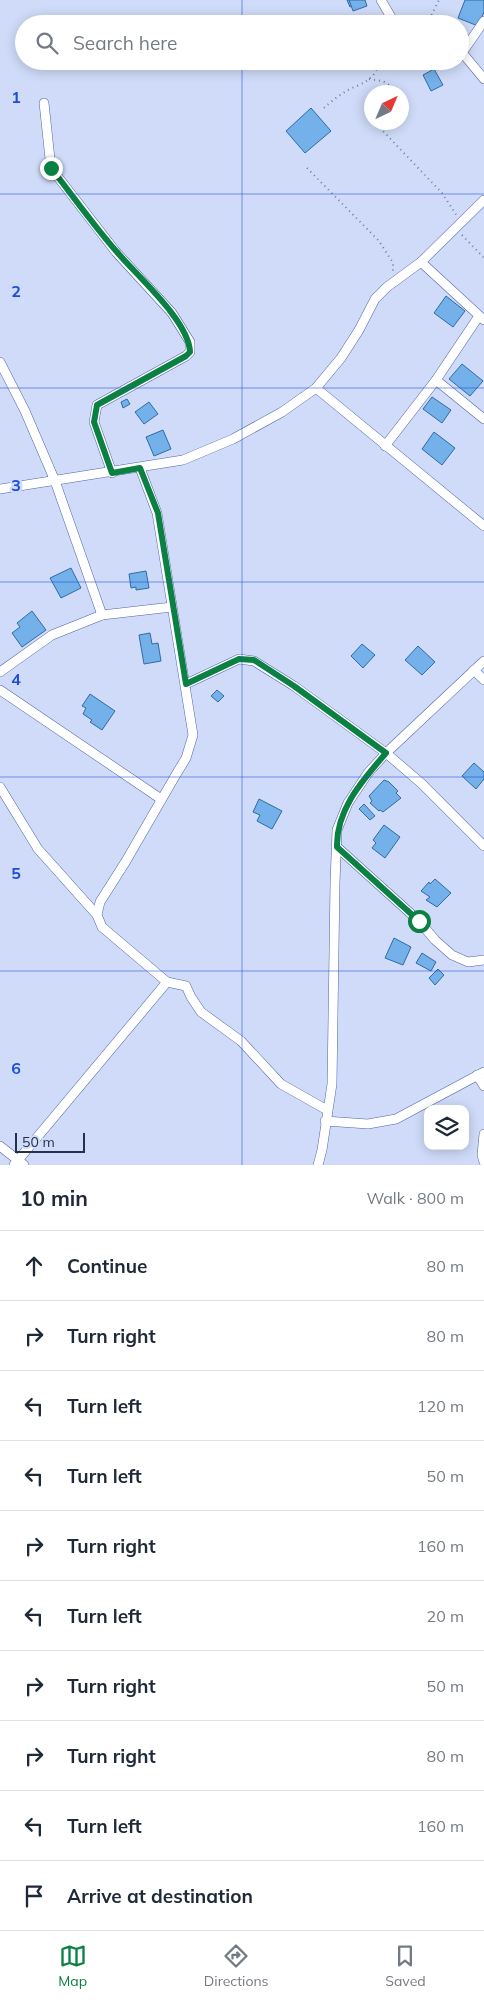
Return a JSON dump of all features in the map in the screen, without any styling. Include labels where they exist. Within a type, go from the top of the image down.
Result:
[{"type":"street","points":[[381,0],[390,15]]},
{"type":"street","points":[[469,41],[484,21]]},
{"type":"street","points":[[469,61],[484,79]]},
{"type":"street","points":[[44,103],[51,168],[116,252],[172,313],[190,342],[190,352],[186,356],[97,405],[94,422],[112,473]]},
{"type":"street","points":[[0,489],[112,473],[183,460],[233,439],[282,412],[316,388],[341,358],[359,330],[375,299],[387,287],[421,262],[484,200]]},
{"type":"street","points":[[386,446],[481,318],[421,262]]},
{"type":"street","points":[[0,362],[25,411],[55,481],[102,615]]},
{"type":"street","points":[[436,380],[484,419]]},
{"type":"street","points":[[316,388],[484,526]]},
{"type":"street","points":[[97,915],[100,902],[186,758],[193,735],[158,513],[140,468]]},
{"type":"street","points":[[0,672],[52,635],[102,615],[172,607]]},
{"type":"street","points":[[186,684],[239,659],[254,660],[294,686],[386,753],[421,783],[484,846]]},
{"type":"street","points":[[318,1165],[326,1122],[333,1060],[337,830],[348,803],[357,788],[386,753],[484,661]]},
{"type":"street","points":[[474,670],[484,680]]},
{"type":"street","points":[[0,690],[161,799]]},
{"type":"street","points":[[0,787],[38,850],[97,915],[102,927],[166,982],[186,986],[201,1012],[241,1041],[262,1066],[281,1084],[327,1110]]},
{"type":"street","points":[[337,847],[419,921],[435,940],[452,955],[468,962],[484,960]]},
{"type":"street","points":[[0,1146],[19,1163],[166,982]]},
{"type":"street","points":[[326,1122],[368,1124],[396,1119],[480,1074],[484,1086]]},
{"type":"street","points":[[484,1134],[482,1155],[484,1162]]},
{"type":"path","points":[[431,15],[438,0]]},
{"type":"path","points":[[324,108],[331,101],[369,79],[376,70]]},
{"type":"path","points":[[369,79],[385,82],[389,85]]},
{"type":"path","points":[[382,130],[442,193],[458,225],[484,258]]},
{"type":"path","points":[[307,168],[379,242],[393,263],[393,273],[387,287]]},
{"type":"building","points":[[347,0],[356,0],[358,3],[350,7]]},
{"type":"building","points":[[349,0],[365,0],[367,6],[353,11]]},
{"type":"building","points":[[465,0],[484,0],[484,12],[478,26],[469,22],[469,15],[459,15]]},
{"type":"building","points":[[435,70],[443,85],[431,91],[423,75]]},
{"type":"building","points":[[311,108],[331,131],[305,153],[286,131]]},
{"type":"building","points":[[446,296],[465,311],[453,327],[434,313]]},
{"type":"building","points":[[462,364],[483,381],[470,396],[449,379]]},
{"type":"building","points":[[432,397],[451,410],[442,423],[423,409]]},
{"type":"building","points":[[127,399],[130,404],[123,408],[121,402]]},
{"type":"building","points":[[149,402],[158,414],[144,424],[135,412]]},
{"type":"building","points":[[163,430],[171,449],[154,456],[146,437]]},
{"type":"building","points":[[434,432],[455,448],[442,465],[422,449]]},
{"type":"building","points":[[71,568],[81,588],[61,598],[50,578]]},
{"type":"building","points":[[146,571],[149,588],[136,590],[136,587],[131,588],[129,574]]},
{"type":"building","points":[[32,611],[46,630],[22,647],[12,633],[20,627],[17,623]]},
{"type":"building","points":[[150,633],[152,644],[158,643],[161,661],[144,664],[139,635]]},
{"type":"building","points":[[362,644],[375,655],[363,668],[351,656]]},
{"type":"building","points":[[418,646],[435,662],[422,675],[405,660]]},
{"type":"building","points":[[217,690],[224,696],[218,702],[211,696]]},
{"type":"building","points":[[90,694],[115,711],[102,730],[90,722],[92,720],[83,714],[86,708],[82,706]]},
{"type":"building","points":[[474,763],[484,772],[484,779],[476,789],[462,776]]},
{"type":"building","points":[[384,780],[389,782],[398,791],[396,793],[401,798],[383,812],[370,803],[372,801],[369,796]]},
{"type":"building","points":[[259,799],[282,811],[272,829],[257,821],[260,815],[253,812]]},
{"type":"building","points":[[364,804],[375,816],[370,820],[359,809]]},
{"type":"building","points":[[384,825],[400,837],[385,858],[372,848],[376,843],[373,840]]},
{"type":"building","points":[[435,879],[451,893],[437,907],[426,900],[430,897],[421,891],[429,882],[430,884]]},
{"type":"building","points":[[394,938],[411,947],[403,965],[385,958]]},
{"type":"building","points":[[422,953],[436,962],[431,971],[416,963]]},
{"type":"building","points":[[438,969],[444,975],[435,985],[429,978]]},
{"type":"route","points":[[51,168],[116,252],[172,313],[190,342],[190,352],[186,356],[97,405],[94,422],[112,473],[140,468],[158,513],[186,684],[239,659],[254,660],[294,686],[386,753],[368,773],[348,803],[337,830],[337,847],[419,921]]}]
